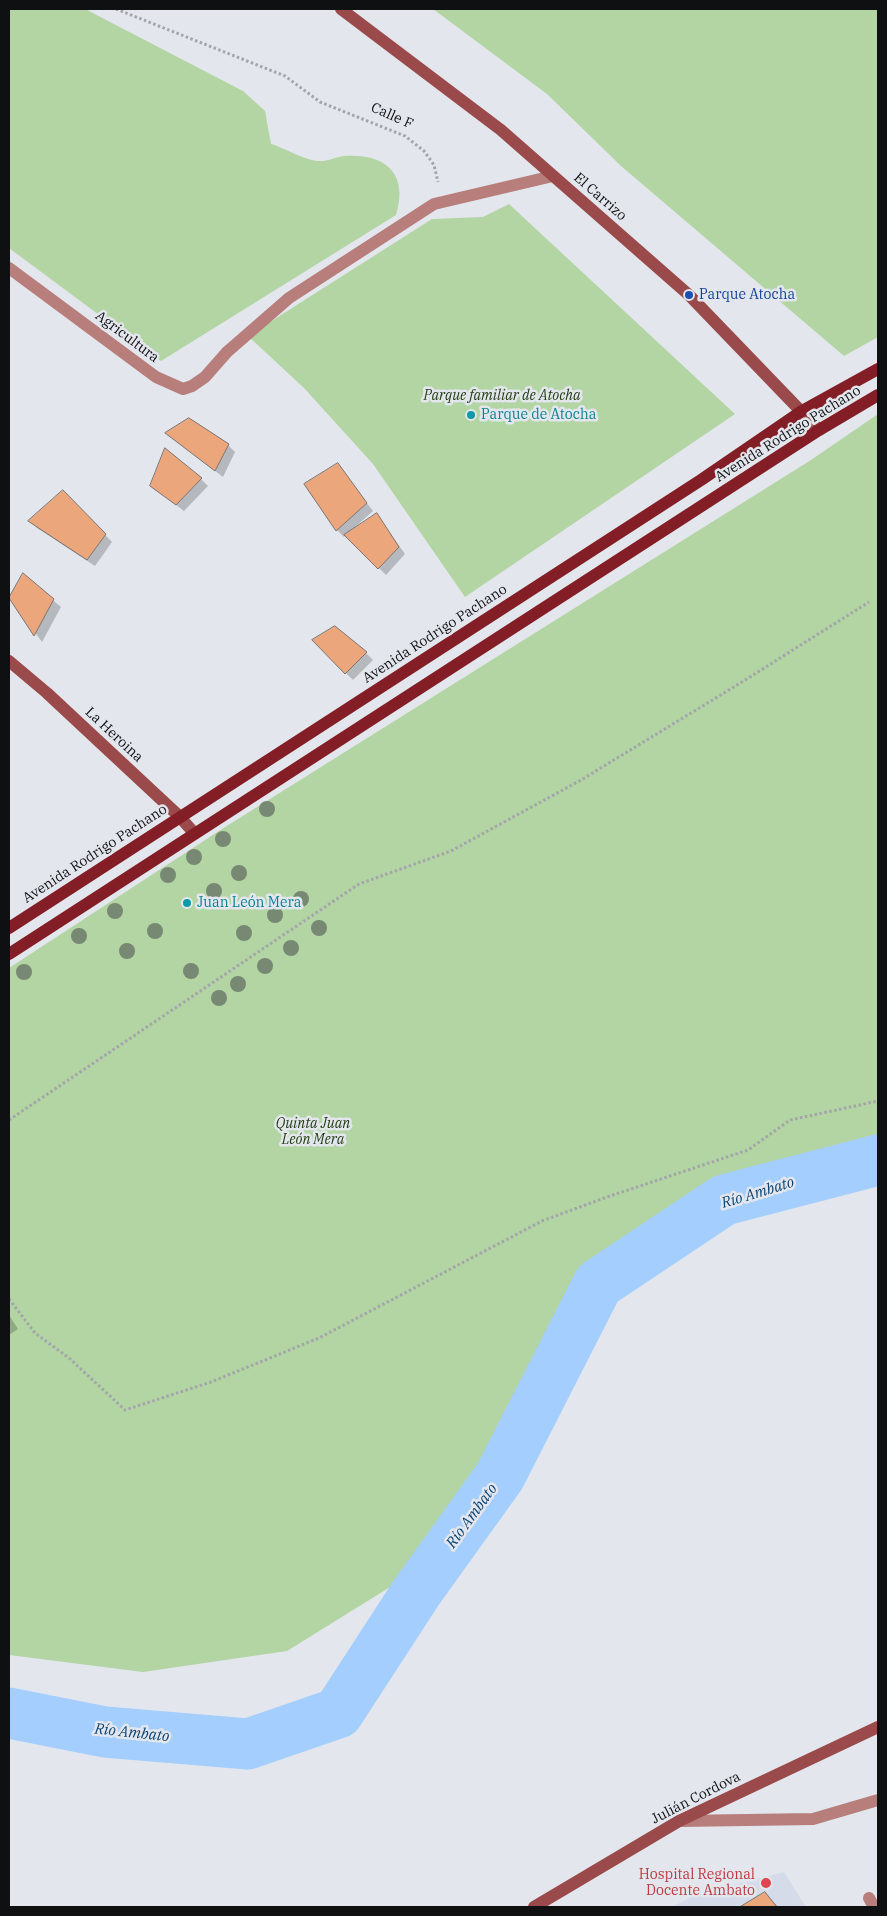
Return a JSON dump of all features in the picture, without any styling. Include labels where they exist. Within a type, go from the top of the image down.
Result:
[{"type":"main road","name":"Avenida Rodrigo Pachano","points":[[9,928],[701,480],[802,411],[878,369]]},
{"type":"main road","name":"Avenida Rodrigo Pachano","points":[[9,954],[819,430],[878,395]]},
{"type":"street","name":"El Carrizo","points":[[341,9],[501,130],[689,295],[819,430]]},
{"type":"street","points":[[434,204],[553,176]]},
{"type":"street","name":"Agricultura","points":[[9,268],[156,377],[183,389],[192,386],[205,377],[227,352],[289,298],[434,204]]},
{"type":"street","name":"La Heroina","points":[[9,662],[47,693],[180,817],[194,833]]},
{"type":"street","name":"Julián Cordova","points":[[534,1907],[679,1821],[878,1727]]},
{"type":"street","points":[[679,1821],[813,1819],[878,1800]]},
{"type":"path","name":"Calle F","points":[[116,9],[285,76],[320,102],[405,136],[424,151],[434,165],[439,185],[434,204]]},
{"type":"path","points":[[9,1120],[359,884],[451,851],[581,780],[869,602]]},
{"type":"path","points":[[9,1299],[35,1333],[69,1358],[125,1410],[211,1382],[320,1338],[542,1221],[607,1197],[748,1150],[790,1120],[878,1101]]},
{"type":"shaded area","name":"Hospital Regional Docente Ambato","points":[[784,1872],[806,1907],[672,1907],[697,1894]]},
{"type":"green space","points":[[9,9],[85,9],[243,91],[265,111],[271,144],[313,160],[321,161],[344,156],[359,156],[382,162],[396,177],[399,188],[396,215],[161,361],[9,248]]},
{"type":"green space","points":[[433,9],[878,9],[878,337],[844,356],[621,166],[547,94]]},
{"type":"green space","name":"Parque familiar de Atocha","points":[[509,204],[735,414],[465,597],[373,464],[304,388],[248,336],[432,219],[483,217]]},
{"type":"green space","name":"Quinta Juan León Mera","points":[[878,414],[878,1140],[715,1183],[583,1270],[483,1466],[403,1579],[287,1651],[143,1672],[9,1655],[9,968],[222,829],[811,460]]},
{"type":"building","points":[[189,418],[229,444],[215,471],[165,433]]},
{"type":"building","points":[[165,448],[202,478],[176,505],[150,486]]},
{"type":"building","points":[[338,463],[367,503],[336,531],[304,484]]},
{"type":"building","points":[[63,490],[106,534],[87,560],[28,521]]},
{"type":"building","points":[[377,513],[399,547],[378,569],[344,535]]},
{"type":"building","points":[[23,573],[54,599],[34,636],[9,598]]},
{"type":"building","points":[[335,626],[367,652],[345,674],[312,640]]},
{"type":"building","points":[[765,1892],[777,1907],[740,1907]]},
{"type":"waterway","name":"Río Ambato","points":[[9,1713],[105,1732],[248,1744],[338,1713],[416,1593],[500,1476],[598,1284],[724,1200],[878,1160]]},
{"type":"place","name":"Parque Atocha","points":[[689,295]]},
{"type":"place","name":"Parque de Atocha","points":[[471,415]]},
{"type":"place","name":"Juan León Mera","points":[[187,903]]},
{"type":"place","name":"Hospital Regional Docente Ambato","points":[[766,1883]]}]
